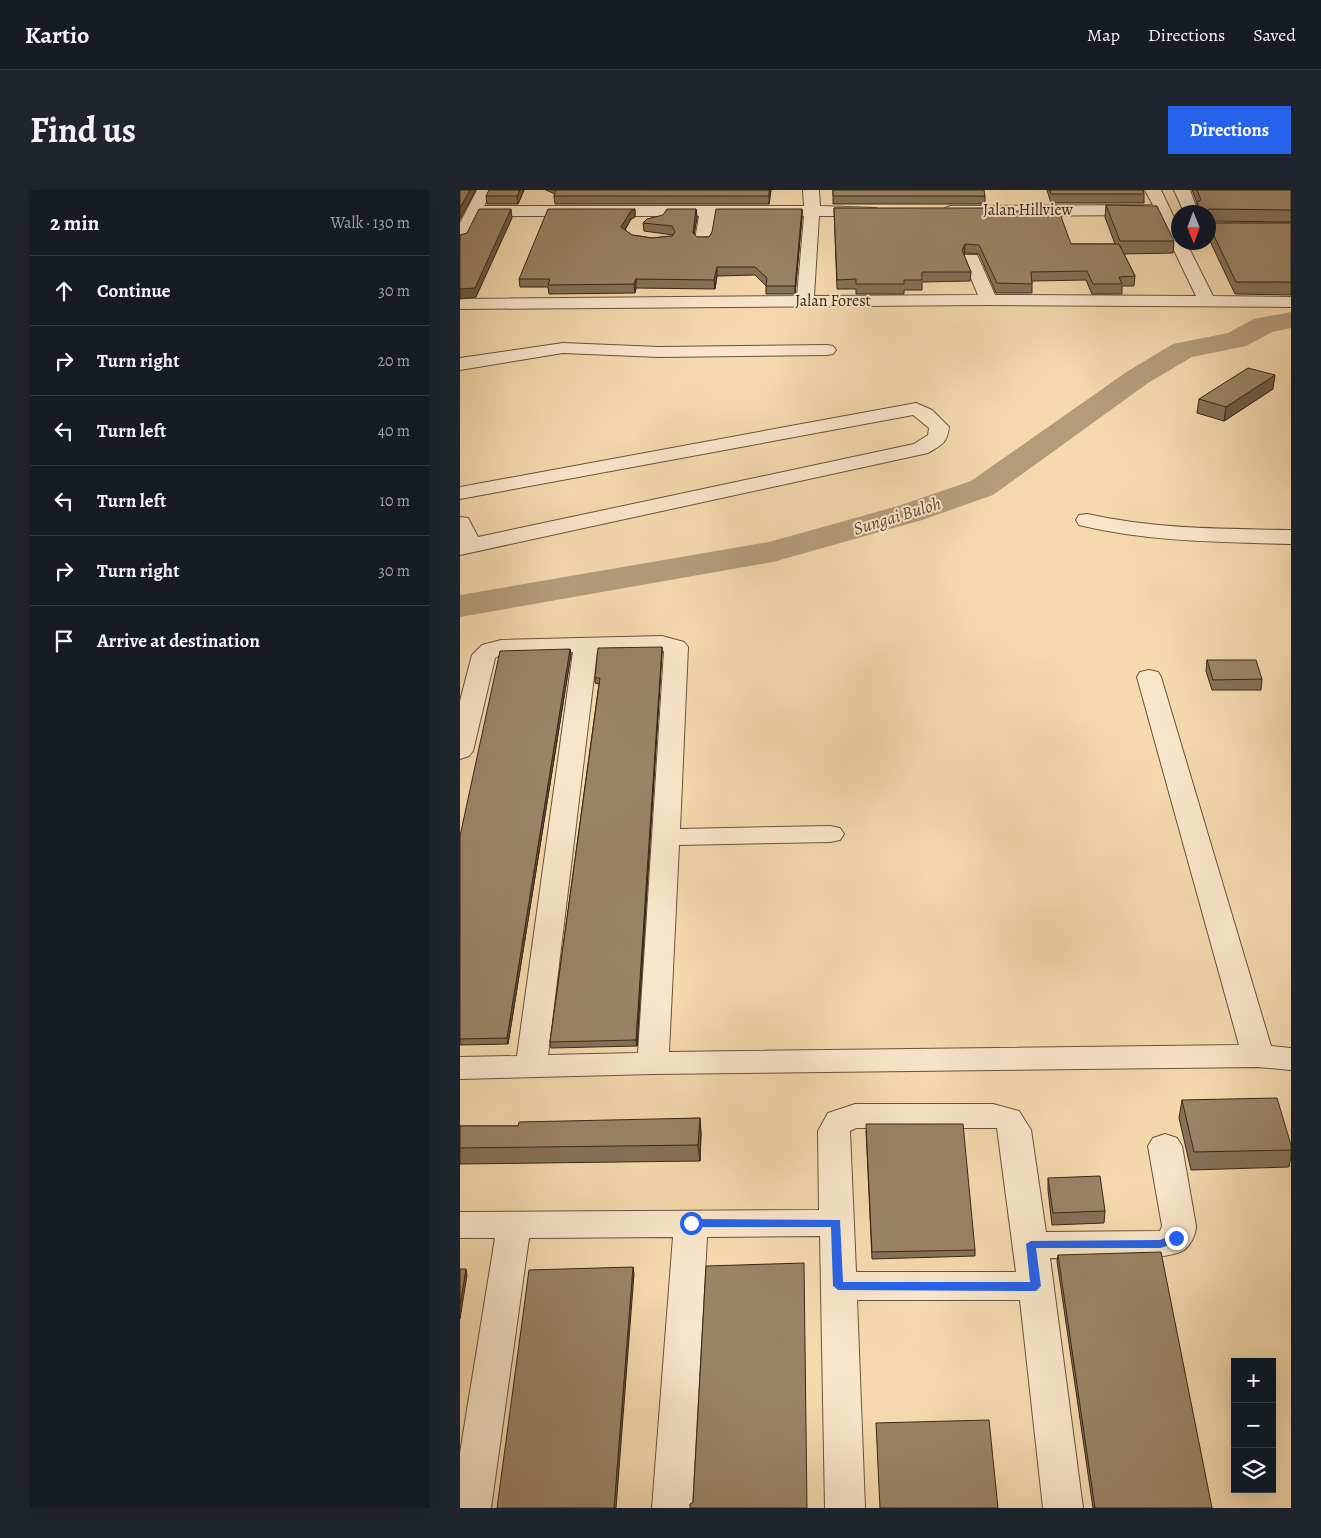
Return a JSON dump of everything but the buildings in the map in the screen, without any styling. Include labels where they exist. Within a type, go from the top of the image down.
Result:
[{"type":"street","points":[[460,238],[486,190]]},
{"type":"street","points":[[805,301],[812,211],[811,190]]},
{"type":"street","points":[[1153,190],[1207,302]]},
{"type":"street","points":[[1182,190],[1188,205]]},
{"type":"street","points":[[474,211],[708,211],[771,204],[812,211],[890,211]]},
{"type":"street","name":"Jalan Hillview","points":[[939,210],[986,204],[1162,210]]},
{"type":"street","points":[[635,225],[641,220],[659,217],[662,211]]},
{"type":"street","points":[[703,240],[708,211]]},
{"type":"street","points":[[971,259],[989,300]]},
{"type":"street","name":"Jalan Forest","points":[[460,304],[989,300],[1291,302]]},
{"type":"street","points":[[460,364],[563,348],[659,352],[827,350]]},
{"type":"street","points":[[460,493],[916,409],[925,414],[939,427],[938,438],[921,449],[466,547],[460,523]]},
{"type":"street","points":[[1087,520],[1117,528],[1169,534],[1291,537]]},
{"type":"street","points":[[460,752],[486,652],[501,647],[662,643],[676,647],[654,1063]]},
{"type":"street","points":[[531,1066],[586,645]]},
{"type":"street","points":[[1148,677],[1258,1056]]},
{"type":"street","points":[[667,837],[830,834]]},
{"type":"street","points":[[460,1068],[654,1063],[1258,1056],[1291,1059]]},
{"type":"street","points":[[845,1508],[834,1131],[840,1120],[855,1116],[993,1116],[1008,1120],[1015,1130],[1031,1244],[1063,1508]]},
{"type":"street","points":[[1031,1244],[1161,1244],[1176,1238],[1179,1233],[1179,1226],[1165,1146]]},
{"type":"street","points":[[672,1508],[691,1223]]},
{"type":"street","points":[[460,1225],[836,1223]]},
{"type":"street","points":[[471,1508],[514,1224]]},
{"type":"street","points":[[838,1286],[1036,1286]]},
{"type":"waterway","name":"Sungai Buloh","points":[[460,606],[773,552],[910,513],[982,488],[1138,377],[1183,350],[1236,340],[1264,325],[1291,320]]},
{"type":"route","points":[[691,1223],[836,1223],[838,1286],[1036,1286],[1031,1244],[1161,1244],[1176,1238]]}]
